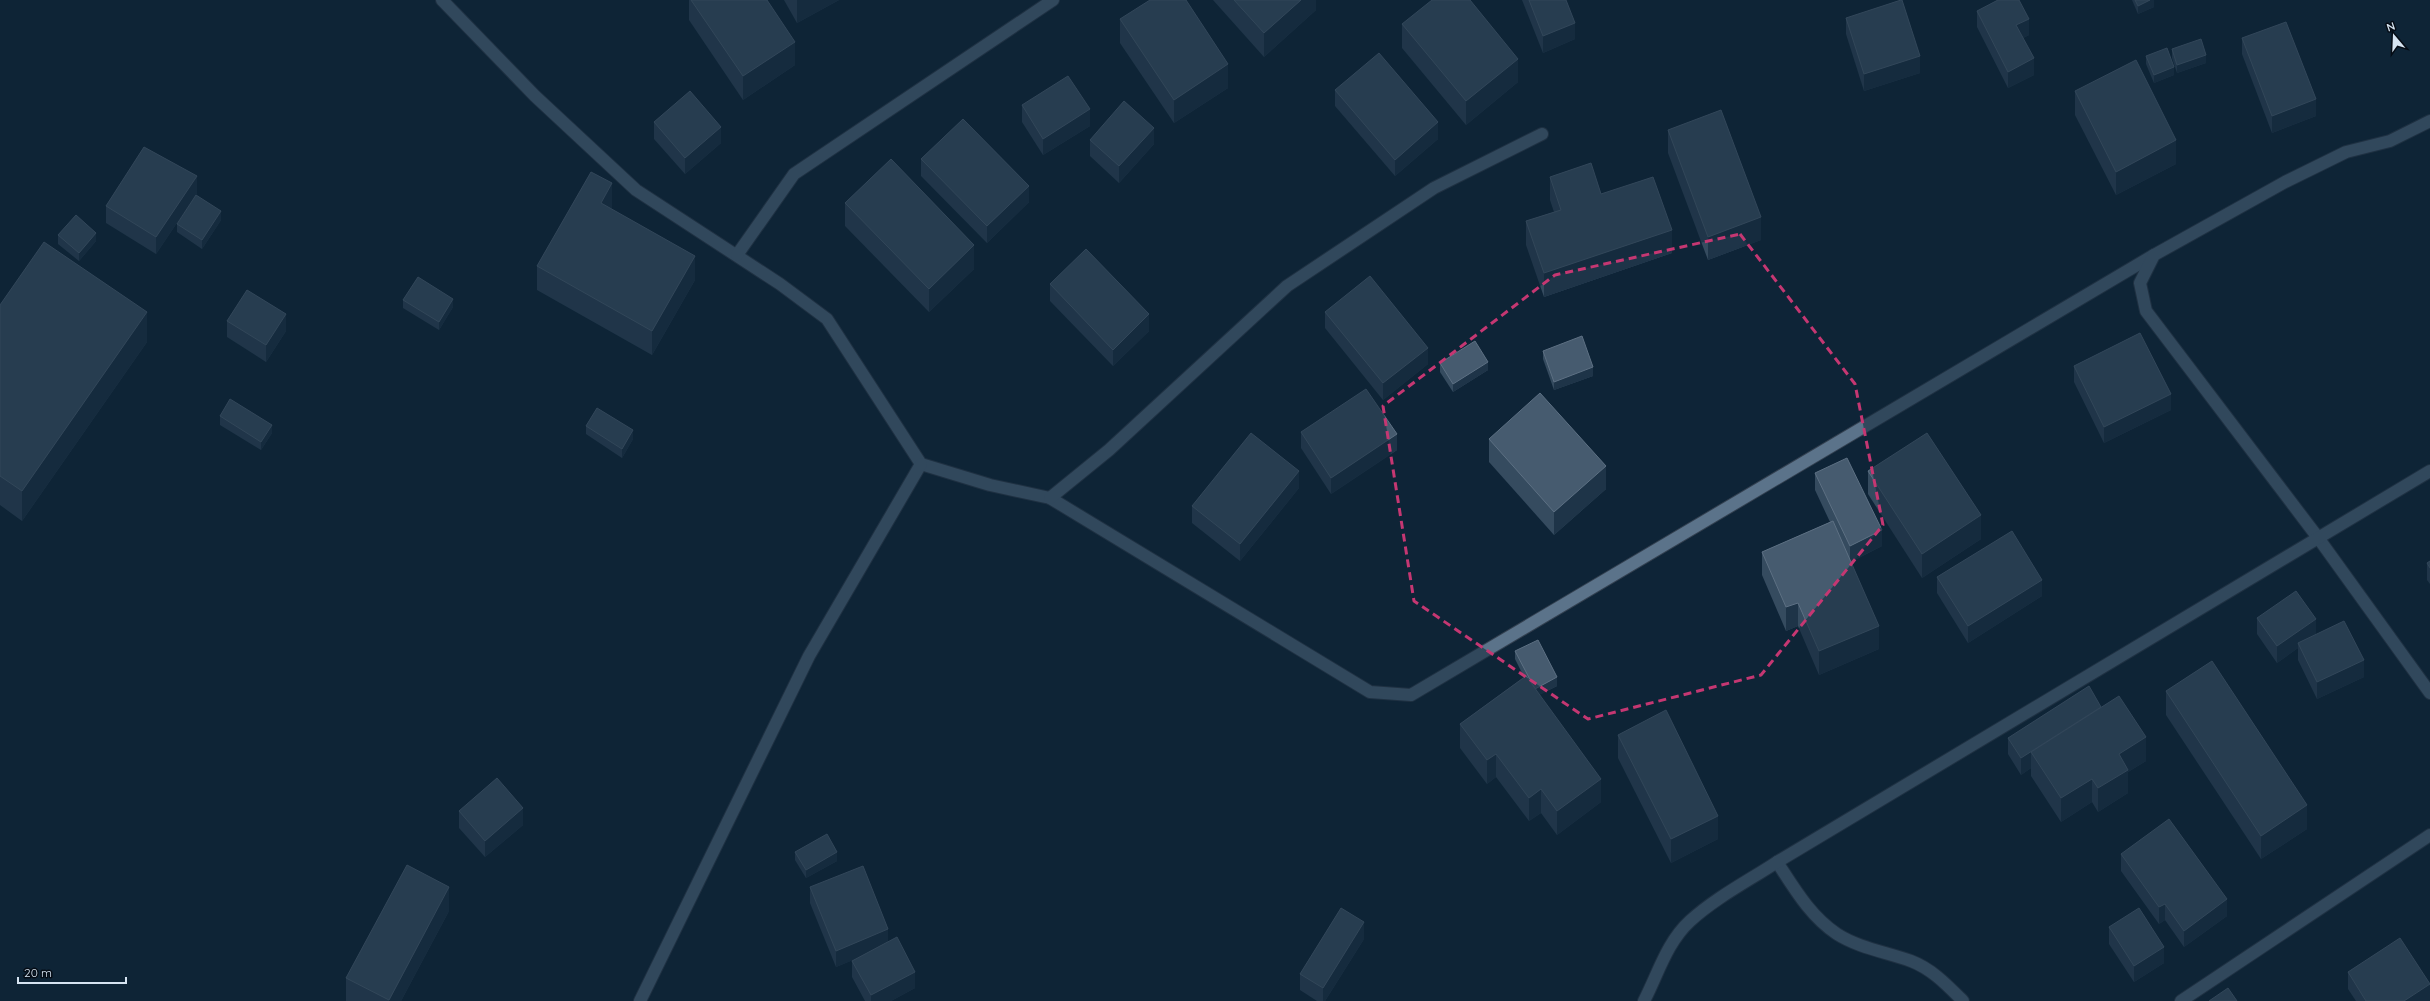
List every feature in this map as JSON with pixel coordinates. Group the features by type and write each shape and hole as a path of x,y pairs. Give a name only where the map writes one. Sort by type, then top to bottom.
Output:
{"street":[{"path":"442,0 535,96 636,190 737,255 827,319 921,464 990,485 1050,498 1370,692 1411,695 2154,255 2285,182 2346,152 2390,140 2430,121"},
{"path":"737,255 794,174 1053,0"},
{"path":"1050,498 1109,450 1287,286 1434,188 1542,134"},
{"path":"2154,255 2140,283 2146,311 2319,539 2430,694"},
{"path":"640,1001 809,656 921,464"},
{"path":"1644,1001 1668,950 1689,921 1777,862 2319,539 2430,471"},
{"path":"2181,1001 2430,835"},
{"path":"1777,862 1806,907 1837,934 1874,950 1911,961 1935,974 1963,1001"}],"highlighted area":[{"path":"1740,234 1855,384 1883,525 1761,675 1588,719 1414,601 1383,406 1555,275"}],"building":[{"path":"691,0 767,0 795,42 743,76"},
{"path":"1150,0 1186,0 1228,64 1174,100 1120,19"},
{"path":"1234,0 1301,0 1264,33"},
{"path":"1432,0 1470,0 1518,59 1466,101 1402,24"},
{"path":"1529,0 1566,0 1575,23 1543,36"},
{"path":"1901,0 1920,56 1864,74 1846,18"},
{"path":"1998,0 2019,0 2029,19 2016,25 2034,58 2008,72 1977,11"},
{"path":"2135,0 2150,0 2138,6"},
{"path":"2286,22 2316,99 2272,116 2242,38"},
{"path":"2201,39 2206,55 2177,65 2172,49"},
{"path":"2167,48 2174,67 2154,75 2146,56"},
{"path":"1379,53 1438,122 1395,160 1335,90"},
{"path":"2136,60 2176,140 2116,172 2075,91"},
{"path":"1068,76 1090,109 1043,139 1022,105"},
{"path":"690,91 721,127 685,158 654,122"},
{"path":"1124,101 1154,128 1119,166 1090,140"},
{"path":"1721,110 1761,217 1708,237 1668,130"},
{"path":"963,119 1029,186 987,226 921,159"},
{"path":"144,147 197,176 156,237 106,206"},
{"path":"891,159 974,245 929,289 845,203"},
{"path":"1591,163 1601,194 1653,177 1672,230 1544,273 1526,221 1561,210 1550,177"},
{"path":"591,172 612,183 601,203 695,256 652,331 537,266"},
{"path":"196,195 221,211 202,240 177,224"},
{"path":"76,215 96,233 79,253 58,235"},
{"path":"44,242 147,312 22,491 0,476 0,305"},
{"path":"1086,249 1149,314 1113,350 1050,284"},
{"path":"1370,276 1428,348 1383,383 1325,312"},
{"path":"418,277 453,299 439,322 403,300"},
{"path":"247,290 286,314 266,345 227,321"},
{"path":"2140,333 2171,394 2104,427 2074,366"},
{"path":"1582,336 1593,367 1554,382 1543,351"},
{"path":"1475,341 1488,362 1453,384 1440,363"},
{"path":"1366,389 1397,434 1331,478 1301,432"},
{"path":"1540,393 1606,466 1554,512 1489,439"},
{"path":"230,399 272,425 261,442 220,416"},
{"path":"597,408 633,430 622,449 586,426"},
{"path":"1251,433 1299,471 1240,544 1192,506"},
{"path":"1927,433 1981,515 1922,554 1868,471"},
{"path":"1847,458 1882,530 1850,546 1815,473"},
{"path":"1833,521 1879,626 1819,651 1798,603 1786,607 1762,552"},
{"path":"2012,531 2042,580 1968,626 1937,577"},
{"path":"2430,561 2430,568 2427,563"},
{"path":"2296,591 2316,619 2277,646 2257,618"},
{"path":"2344,621 2364,660 2317,682 2298,643"},
{"path":"1538,640 1557,677 1535,689 1515,651"},
{"path":"2212,661 2307,805 2261,836 2166,691"},
{"path":"1526,676 1601,779 1557,811 1541,789 1529,798 1496,754 1487,760 1460,724"},
{"path":"2089,686 2101,707 2021,758 2008,738"},
{"path":"2119,696 2146,737 2119,754 2128,770 2098,788 2092,779 2061,798 2031,752"},
{"path":"1666,710 1718,816 1671,839 1618,735"},
{"path":"497,778 523,808 485,841 459,811"},
{"path":"2169,819 2227,899 2184,931 2165,904 2159,907 2121,854"},
{"path":"827,834 837,852 806,870 795,852"},
{"path":"407,865 449,887 389,1000 346,978"},
{"path":"863,866 888,929 836,951 810,887"},
{"path":"1341,908 1364,922 1323,988 1300,974"},
{"path":"2139,908 2164,947 2134,966 2109,927"},
{"path":"897,937 915,972 871,995 852,961"},
{"path":"2400,938 2430,984 2404,1001 2366,1001 2348,972"},
{"path":"2228,988 2237,1001 2209,1001"}]}
